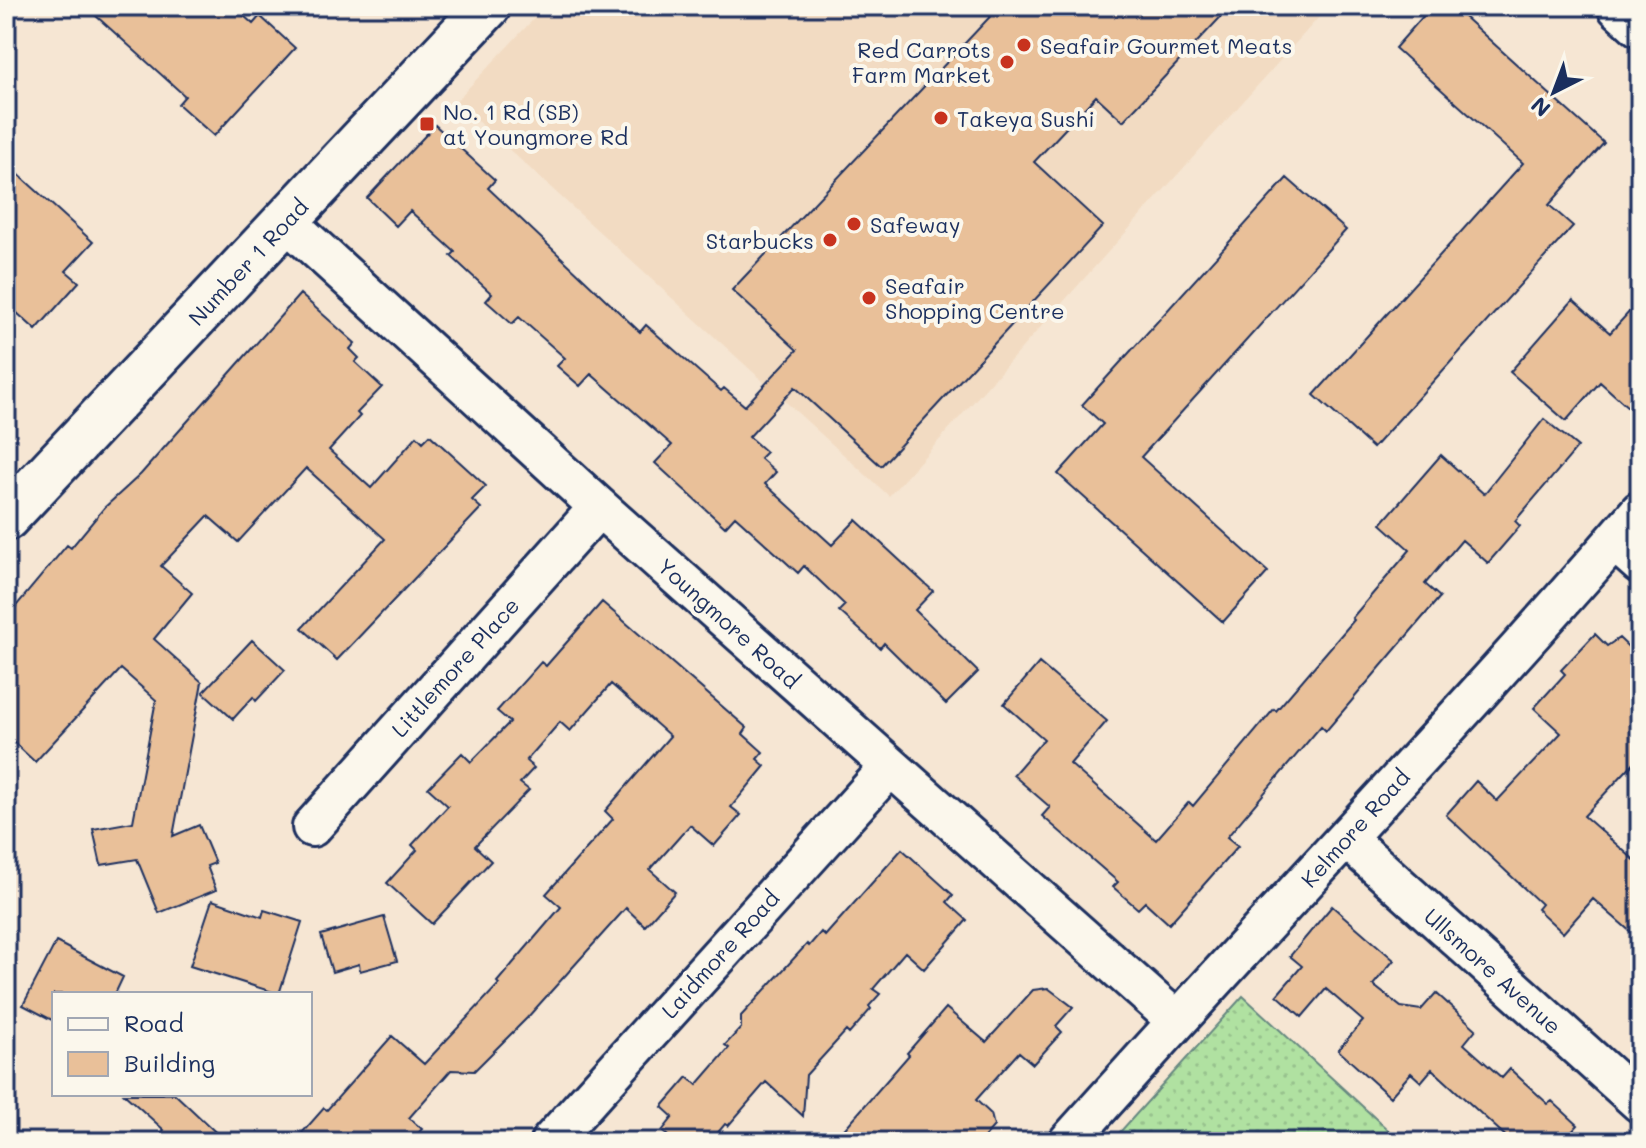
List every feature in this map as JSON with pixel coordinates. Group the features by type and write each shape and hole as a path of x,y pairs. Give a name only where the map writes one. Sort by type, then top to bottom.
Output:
{"main road":[{"name":"Number 1 Road","path":"6,518 488,6"},
{"path":"1620,6 1640,24"}],"street":[{"name":"Youngmore Road","path":"286,221 599,507 1177,1021"},
{"name":"Littlemore Place","path":"312,827 599,507"},
{"name":"Kelmore Road","path":"1068,1142 1347,839 1627,552 1640,511"},
{"name":"Laidmore Road","path":"550,1142 890,767"},
{"name":"Ullsmore Avenue","path":"1347,839 1640,1103"}],"shaded area":[{"name":"Seafair Shopping Centre","path":"546,6 1329,6 889,496 456,101"}],"green space":[{"path":"1243,996 1401,1142 1111,1142"}],"building":[{"path":"85,6 233,6 253,24 260,16 295,48 214,136 178,104 185,96"},
{"path":"1000,6 1231,6 1123,121 1096,96 1034,162 1103,226 881,466 795,387 749,437 766,452 760,458 776,472 765,484 832,545 856,520 933,591 915,610 978,672 946,704 884,643 880,648 839,611 845,605 804,566 798,573 735,516 725,527 655,463 672,445 591,374 580,386 557,366 565,358 519,317 512,324 486,301 492,294 451,256 455,252 410,211 396,226 367,198 435,125 495,180 488,188 640,332 646,325 721,391 724,388 745,406 797,350 732,290"},
{"path":"1432,6 1452,6 1604,143 1549,205 1573,226 1373,448 1314,395 1523,163 1395,48"},
{"path":"6,163 93,242 66,271 79,282 36,330 6,303"},
{"path":"1287,178 1346,230 1141,457 1268,572 1223,622 1058,474 1103,424 1082,405"},
{"path":"300,294 355,343 350,349 359,358 355,362 382,387 329,450 371,488 417,436 423,442 430,435 486,486 472,500 481,508 337,660 302,628 385,539 306,468 238,542 208,516 161,566 192,593 154,639 202,682 173,836 199,825 215,863 207,866 216,890 159,913 137,859 101,865 93,829 133,822 156,700 121,669 35,762 6,735 6,618 67,545 71,548 104,508 141,474"},
{"path":"1573,300 1610,333 1640,300 1640,418 1600,382 1566,421 1510,372"},
{"path":"1544,419 1578,447 1515,521 1520,526 1488,563 1462,540 1425,584 1440,597 1326,731 1321,726 1227,837 1238,846 1169,924 1145,902 1138,909 1113,887 1118,882 1042,816 1050,807 1013,775 1044,739 1004,704 1039,663 1107,721 1070,764 1156,840 1189,802 1193,806 1354,620 1352,618 1410,550 1381,524 1441,455 1484,494"},
{"path":"602,602 747,728 743,734 763,752 757,759 765,766 731,807 741,815 714,846 690,825 650,870 675,892 645,926 626,908 527,1018 474,1071 451,1070 409,1118 422,1129 410,1142 294,1142 324,1108 327,1110 392,1036 424,1064 499,984 497,982 561,907 546,894 613,819 605,811 670,736 611,684 570,731 560,722 526,761 534,768 520,783 529,790 475,846 491,861 432,924 387,883 417,850 412,845 448,806 428,788 462,753 471,762 510,722 497,711 541,662 546,666"},
{"path":"1595,634 1607,646 1619,638 1640,658 1640,756 1584,816 1640,865 1640,940 1593,899 1563,933 1537,909 1541,904 1446,815 1476,781 1497,801 1561,733 1534,708 1565,674 1561,670"},
{"path":"252,640 285,670 256,701 253,697 233,719 203,692"},
{"path":"902,849 953,895 947,902 967,920 924,969 905,952 873,989 880,994 869,1006 871,1009 806,1075 803,1116 766,1082 710,1142 675,1142 662,1131 673,1117 662,1107 688,1077 697,1085 729,1048 725,1045 741,1028 741,1016 807,944 809,946 821,932 825,936"},
{"path":"212,900 262,917 264,910 302,922 280,992 190,966"},
{"path":"1332,906 1394,960 1373,985 1401,1007 1421,1010 1436,993 1476,1029 1464,1044 1502,1078 1510,1069 1548,1104 1552,1101 1578,1125 1563,1142 1512,1142 1432,1069 1421,1082 1411,1073 1390,1097 1338,1050 1363,1021 1326,989 1302,1017 1277,995 1302,966 1290,956"},
{"path":"384,917 397,961 360,971 359,964 332,972 321,935"},
{"path":"56,942 123,977 116,992 52,992 52,1020 23,1005"},
{"path":"1048,988 1073,1007 1056,1026 1062,1032 1033,1064 1019,1052 976,1100 991,1114 994,1126 980,1142 833,1142 946,1008 986,1042 1033,990"},
{"path":"126,1096 177,1096 226,1142 153,1142 164,1130"}],"place":[{"name":"Seafair Gourmet Meats","path":"1024,45"},
{"name":"Red Carrots Farm Market","path":"1007,62"},
{"name":"Takeya Sushi","path":"941,118"},
{"name":"No. 1 Rd (SB) at Youngmore Rd","path":"427,124"},
{"name":"Safeway","path":"854,224"},
{"name":"Starbucks","path":"830,240"},
{"name":"Seafair Shopping Centre","path":"869,298"}]}
